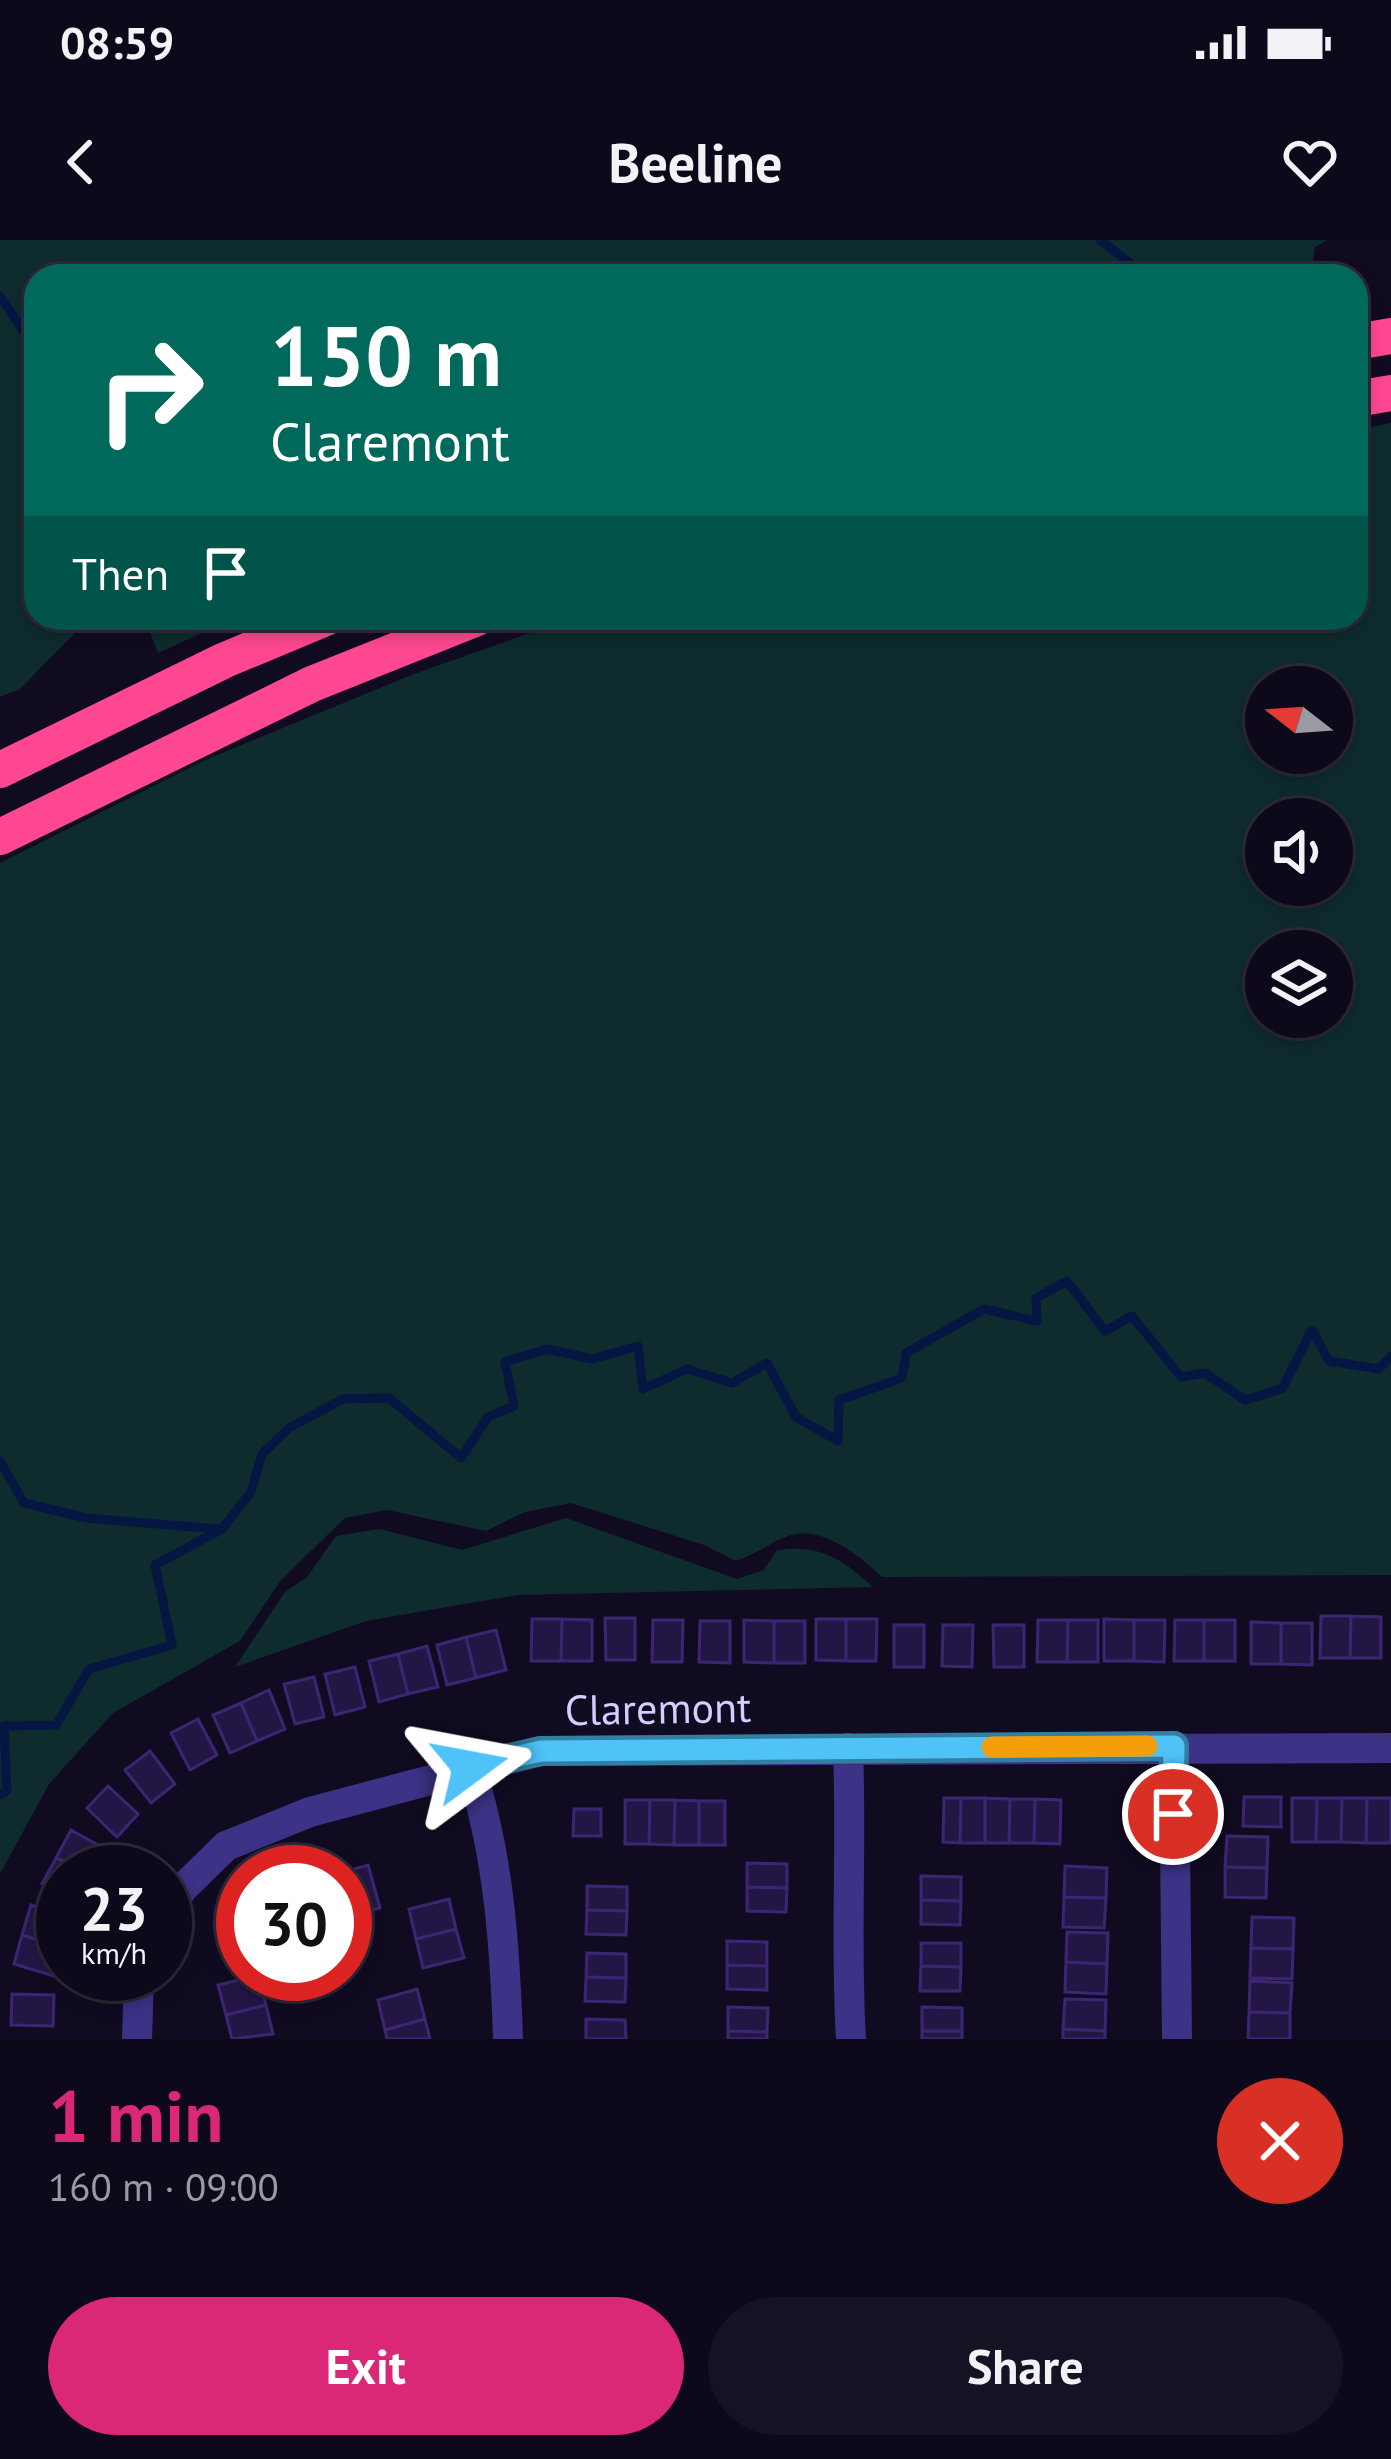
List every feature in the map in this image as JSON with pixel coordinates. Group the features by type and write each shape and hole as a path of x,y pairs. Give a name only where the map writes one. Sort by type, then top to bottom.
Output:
{"highway":[{"path":"0,770 298,630"},
{"path":"0,837 312,684 447,630"}],"street":[{"path":"1174,1746 1177,2039"},
{"path":"848,1748 852,1845 845,1955 851,2039"},
{"name":"Claremont","path":"192,1879 226,1846 310,1812 541,1751 1391,1748"},
{"path":"470,1767 484,1810 505,1957 508,2039"},
{"path":"136,2039 138,2001"}],"green space":[{"path":"0,240 1327,240 1315,247 1313,264 24,264 24,630 78,630 20,689 0,697"},
{"path":"1391,423 1391,1575 882,1577 852,1552 814,1534 788,1536 736,1561 704,1545 571,1503 525,1512 486,1531 387,1510 345,1518 281,1580 240,1641 113,1713 49,1784 0,1874 0,863 205,760 414,674 538,630 1368,630 1368,428"},
{"path":"149,630 209,630 158,653"},
{"path":"566,1518 737,1579 764,1570 777,1550 818,1551 851,1568 873,1587 517,1595 366,1621 235,1667 285,1592 307,1577 336,1536 380,1529 462,1550"}],"building":[{"path":"1321,1616 1351,1616 1350,1658 1320,1658"},
{"path":"1351,1616 1381,1617 1381,1658 1350,1658"},
{"path":"605,1618 635,1618 635,1660 606,1660"},
{"path":"532,1619 562,1619 561,1661 531,1661"},
{"path":"562,1619 592,1620 592,1661 561,1661"},
{"path":"816,1619 846,1619 846,1661 816,1660"},
{"path":"846,1619 877,1619 876,1661 846,1661"},
{"path":"1104,1619 1134,1620 1134,1661 1104,1661"},
{"path":"653,1620 683,1620 682,1662 652,1662"},
{"path":"744,1620 774,1621 774,1663 744,1662"},
{"path":"1038,1620 1068,1620 1067,1662 1037,1662"},
{"path":"1068,1620 1098,1620 1098,1662 1067,1662"},
{"path":"1134,1620 1165,1620 1164,1662 1134,1661"},
{"path":"1175,1620 1204,1620 1204,1661 1174,1661"},
{"path":"1204,1620 1235,1620 1235,1661 1204,1661"},
{"path":"700,1621 730,1621 730,1663 699,1662"},
{"path":"774,1621 805,1621 805,1663 774,1663"},
{"path":"1251,1622 1281,1623 1281,1664 1251,1664"},
{"path":"1281,1623 1312,1623 1312,1665 1281,1664"},
{"path":"894,1625 924,1625 924,1667 894,1667"},
{"path":"943,1625 973,1625 972,1667 942,1666"},
{"path":"993,1625 1024,1625 1024,1667 994,1667"},
{"path":"496,1630 506,1670 476,1678 466,1637"},
{"path":"466,1637 476,1678 447,1685 437,1645"},
{"path":"427,1646 438,1687 408,1694 398,1654"},
{"path":"398,1654 408,1694 379,1702 369,1661"},
{"path":"355,1667 365,1707 335,1715 325,1674"},
{"path":"314,1677 324,1717 295,1724 284,1684"},
{"path":"269,1690 285,1729 257,1741 241,1703"},
{"path":"241,1703 257,1741 230,1753 213,1715"},
{"path":"198,1719 217,1755 190,1770 171,1733"},
{"path":"150,1751 175,1784 151,1803 125,1770"},
{"path":"108,1786 138,1814 117,1837 87,1808"},
{"path":"1244,1797 1281,1797 1281,1827 1243,1826"},
{"path":"944,1798 961,1798 960,1843 943,1842"},
{"path":"961,1798 985,1798 985,1843 960,1843"},
{"path":"985,1798 1010,1799 1009,1843 985,1843"},
{"path":"1292,1798 1317,1798 1316,1842 1292,1842"},
{"path":"1317,1798 1342,1798 1341,1842 1316,1842"},
{"path":"1342,1798 1367,1798 1366,1843 1341,1842"},
{"path":"1367,1798 1391,1798 1391,1843 1366,1843"},
{"path":"1010,1799 1035,1799 1034,1843 1009,1843"},
{"path":"1035,1799 1061,1800 1060,1844 1034,1843"},
{"path":"625,1800 650,1800 649,1844 625,1844"},
{"path":"650,1800 675,1800 674,1845 649,1844"},
{"path":"675,1800 699,1801 699,1845 674,1845"},
{"path":"699,1801 725,1801 725,1845 699,1845"},
{"path":"574,1809 601,1809 601,1836 573,1836"},
{"path":"71,1830 98,1845 63,1845"},
{"path":"1227,1836 1268,1837 1267,1868 1225,1867"},
{"path":"747,1863 787,1864 787,1888 747,1887"},
{"path":"1065,1866 1107,1868 1106,1898 1064,1897"},
{"path":"1225,1867 1267,1868 1266,1898 1225,1897"},
{"path":"921,1876 961,1877 961,1901 921,1900"},
{"path":"372,1879 380,1908 372,1910"},
{"path":"587,1886 627,1887 627,1911 587,1910"},
{"path":"747,1887 787,1888 786,1912 747,1911"},
{"path":"1064,1897 1106,1898 1104,1928 1063,1927"},
{"path":"449,1899 456,1929 416,1939 409,1909"},
{"path":"921,1900 961,1901 960,1925 921,1924"},
{"path":"31,1905 36,1907 36,1939 22,1935"},
{"path":"587,1910 627,1911 626,1935 586,1934"},
{"path":"1252,1917 1294,1918 1293,1949 1251,1948"},
{"path":"456,1929 464,1958 423,1968 416,1939"},
{"path":"1067,1932 1108,1933 1107,1964 1066,1962"},
{"path":"22,1935 36,1939 36,1971 14,1964"},
{"path":"727,1941 767,1942 767,1966 727,1965"},
{"path":"921,1943 961,1943 961,1967 921,1966"},
{"path":"1251,1948 1293,1949 1292,1979 1250,1978"},
{"path":"587,1953 626,1954 626,1978 586,1977"},
{"path":"1066,1962 1107,1964 1106,1994 1065,1992"},
{"path":"727,1965 767,1966 767,1990 727,1989"},
{"path":"921,1966 961,1967 960,1991 920,1991"},
{"path":"586,1977 626,1978 625,2002 585,2001"},
{"path":"1250,1981 1292,1983 1290,2013 1249,2012"},
{"path":"417,1989 425,2019 385,2030 378,2000"},
{"path":"12,1994 54,2001 53,2026 11,2025"},
{"path":"1065,1999 1106,2000 1105,2031 1063,2029"},
{"path":"222,2001 265,2001 266,2005 226,2015"},
{"path":"266,2005 273,2034 232,2039 226,2015"},
{"path":"728,2007 768,2008 767,2032 728,2031"},
{"path":"922,2007 962,2008 962,2031 922,2031"},
{"path":"1249,2012 1290,2013 1290,2039 1248,2039"},
{"path":"425,2019 430,2039 387,2039 385,2030"},
{"path":"586,2019 625,2020 626,2039 586,2039"},
{"path":"1063,2029 1105,2031 1105,2039 1063,2039"},
{"path":"728,2031 767,2032 767,2039 728,2039"},
{"path":"922,2031 962,2031 962,2039 922,2039"}],"waterway":[{"path":"1100,240 1131,264"},
{"path":"0,296 24,332"},
{"path":"0,1795 7,1791 4,1726 56,1725 89,1669 172,1645 155,1565 222,1529 251,1492 262,1454 289,1428 343,1399 389,1398 461,1458 488,1417 514,1406 505,1362 547,1349 592,1359 638,1346 643,1389 687,1369 732,1383 767,1363 796,1417 838,1441 839,1400 902,1378 906,1353 984,1309 1037,1321 1036,1298 1067,1281 1105,1331 1132,1316 1181,1377 1205,1373 1245,1400 1282,1389 1312,1330 1329,1361 1379,1369 1391,1356"},
{"path":"0,1461 24,1503 87,1518 219,1529"}],"slow traffic":[{"path":"992,1747 1147,1746"}],"route":[{"path":"470,1767 541,1751 1174,1746 1173,1814"}]}
